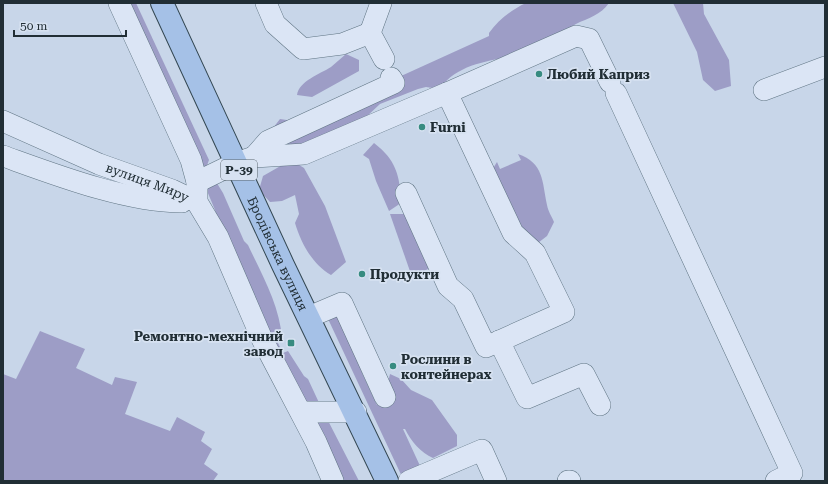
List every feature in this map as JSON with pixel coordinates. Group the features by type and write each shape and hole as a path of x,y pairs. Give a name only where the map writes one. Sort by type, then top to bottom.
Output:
{"main road":[{"name":"Бродівська вулиця","path":"162,3 245,160 309,317 356,412 387,481"}],"street":[{"path":"119,3 191,160 197,192 262,339 301,412 333,481"},
{"path":"266,3 275,24 304,49 342,44 370,33 381,3"},
{"path":"370,33 384,59"},
{"path":"245,160 304,154 576,36 589,39 613,87 792,473 776,481"},
{"path":"764,90 825,66"},
{"path":"197,192 245,160 268,141 394,83 391,78"},
{"path":"406,193 448,286 463,298 486,347 564,312 535,253 513,233 447,93"},
{"name":"вулиця Миру","path":"3,121 99,164 172,190 197,192"},
{"name":"вулиця Миру","path":"3,156 126,195 170,202 197,192"},
{"path":"309,317 342,302 385,397"},
{"path":"499,341 527,398 584,374 600,406"},
{"path":"301,412 356,412"},
{"path":"409,481 482,450 496,481"}],"shaded area":[{"path":"124,3 136,3 209,160 206,168 201,174"},
{"path":"526,3 609,3 598,13 574,25 540,47 531,51 468,67 457,72 439,89 426,87 418,89 380,104 365,118 305,146 281,149 270,132 280,119 300,122 489,36 489,33 501,20 510,12"},
{"path":"673,3 703,3 704,14 729,60 731,86 715,91 703,80 697,52"},
{"path":"346,54 359,60 359,71 312,97 297,95 299,90 306,82 331,67"},
{"path":"374,143 392,162 398,176 401,203 389,211 376,181 369,159 363,155"},
{"path":"518,154 533,162 537,168 542,181 549,212 554,222 547,236 534,246 525,236 492,170 497,162 500,169 521,160"},
{"path":"291,160 304,168 325,206 346,262 331,275 318,265 300,238 295,223 299,214 295,195 282,201 270,202 259,190 263,176"},
{"path":"215,180 223,193 244,241 248,245 274,303 281,327 282,339 277,341 283,353 288,351 304,376 308,379 359,481 338,481 218,224 215,210 205,186"},
{"path":"390,214 409,214 432,267 412,277"},
{"path":"332,306 350,340 363,375 377,405 383,403 390,374 401,379 411,390 432,400 457,435 457,446 433,458 420,450 405,429 403,429 427,481 404,481 329,321 329,314"},
{"path":"40,331 85,349 76,368 112,385 115,377 137,382 125,414 170,431 177,417 205,432 201,441 212,449 204,464 218,474 213,481 3,481 3,374 16,379"}],"place":[{"name":"Любий Каприз","path":"539,74"},
{"name":"Furni","path":"422,127"},
{"name":"Продукти","path":"362,274"},
{"name":"Ремонтно-мехнічний завод","path":"291,343"},
{"name":"Рослини в контейнерах","path":"393,366"}]}
